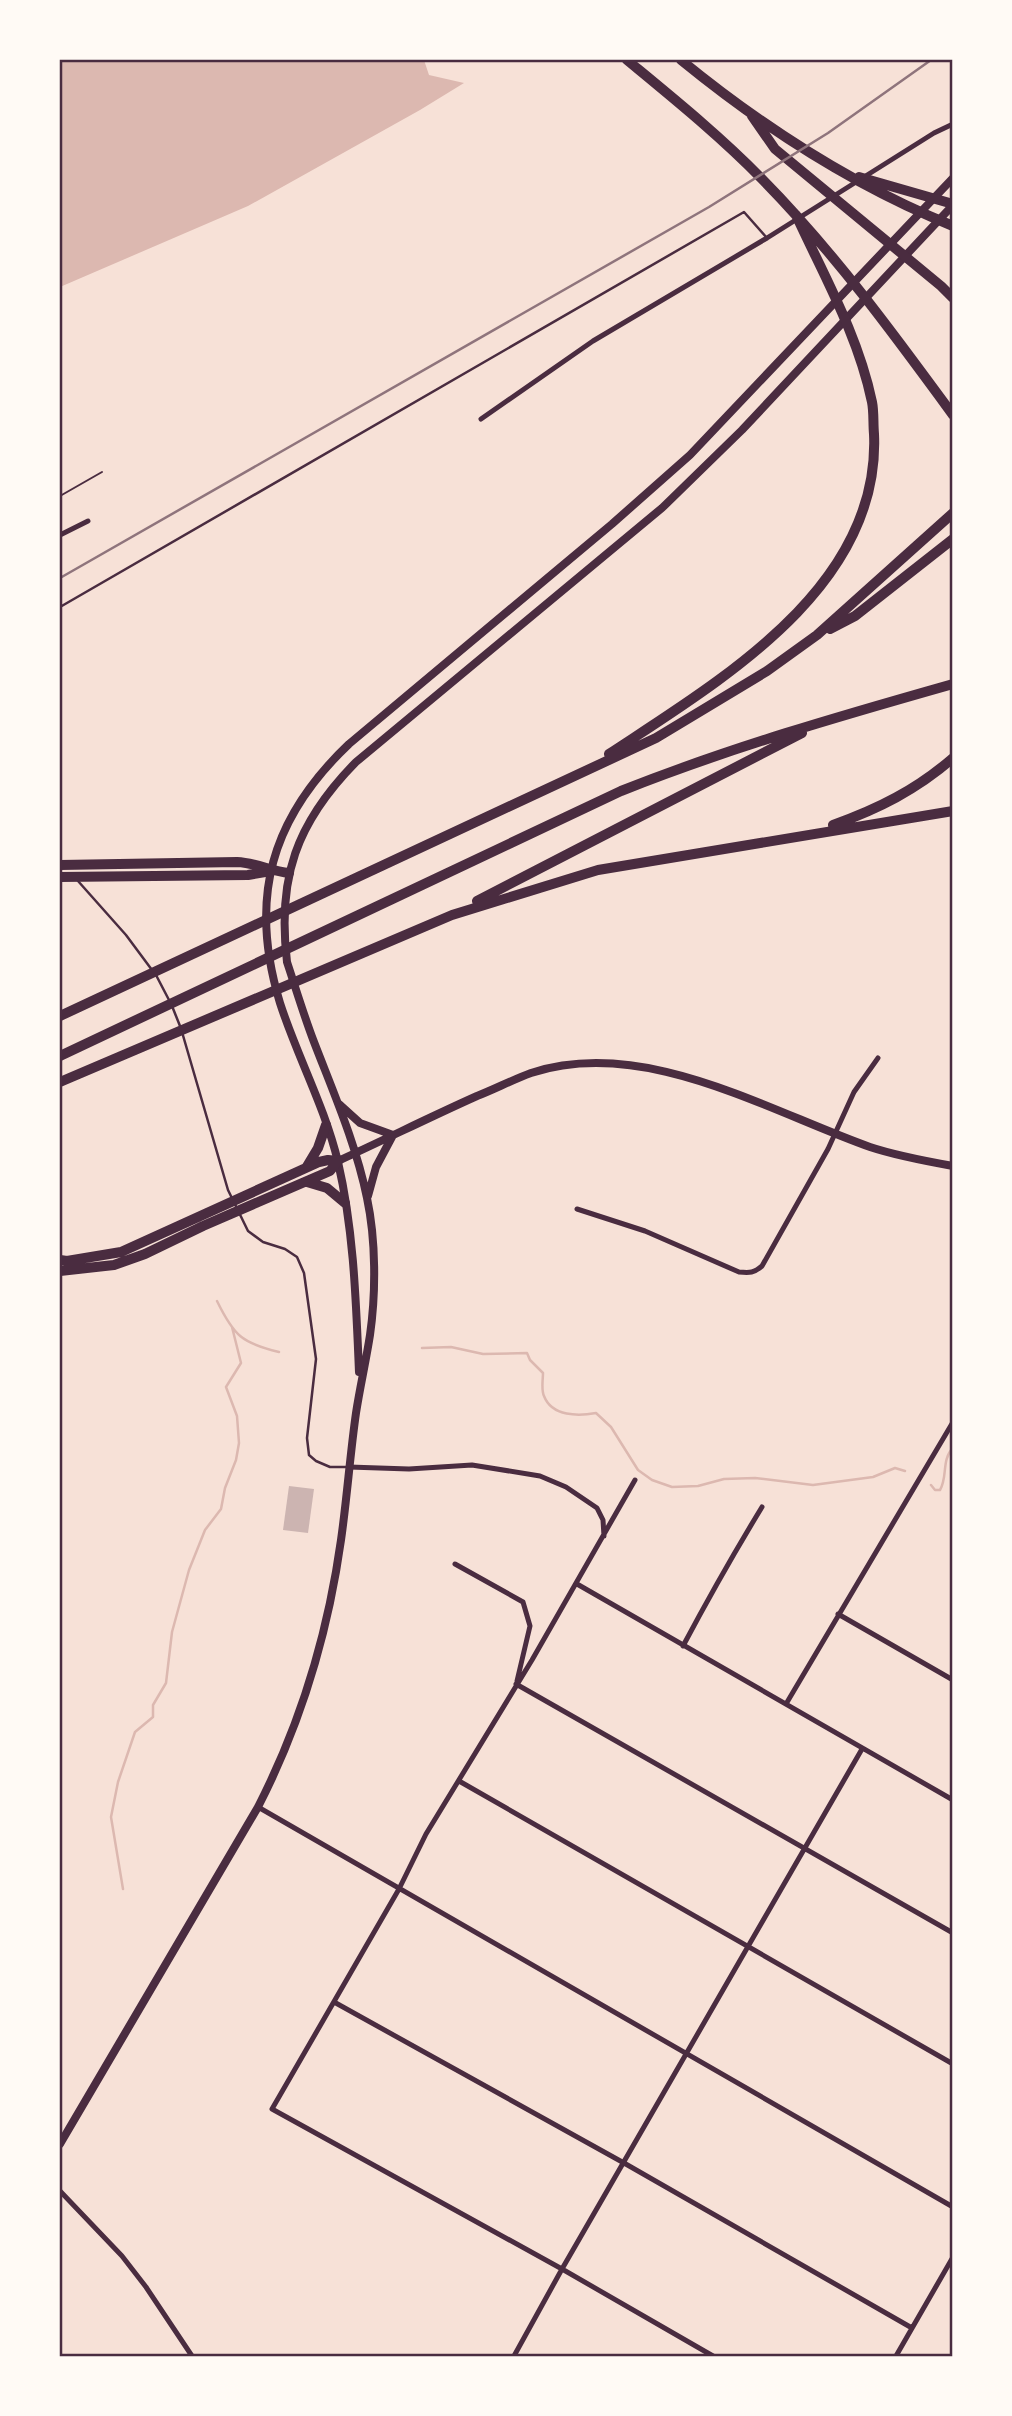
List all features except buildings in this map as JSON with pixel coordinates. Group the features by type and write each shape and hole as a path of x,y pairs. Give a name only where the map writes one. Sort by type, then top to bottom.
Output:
{"highway":[{"path":"627,60 725,143 796,215 893,333 953,415"},
{"path":"681,60 750,113 842,172 891,199 953,226"},
{"path":"750,113 775,149 953,298"},
{"path":"842,172 953,204"},
{"path":"575,777 705,691 743,661 815,593 841,560 855,536 870,490 875,449 873,404 847,321 796,215"},
{"path":"60,1016 656,738 767,671 817,635 953,513"},
{"path":"817,635 855,616 953,538"},
{"path":"60,1056 537,829 621,792 696,762 953,684"},
{"path":"60,1082 452,915 829,720"},
{"path":"809,833 871,812 907,793 953,758"},
{"path":"452,915 598,870 953,811"},
{"path":"60,863 237,862 289,873"},
{"path":"60,877 254,875 271,871"},
{"path":"306,1168 323,1138 326,1125"},
{"path":"60,1271 114,1265 145,1254 284,1178 328,1160 338,1161"},
{"path":"60,1260 121,1252 306,1182 330,1171 338,1161"},
{"path":"306,1182 327,1188 345,1203"}],"main road":[{"path":"360,1386 358,1310 351,1236 338,1161 280,1003 271,967 266,918 267,894 276,851 292,812 324,768 349,744 659,485 953,178"},
{"path":"60,2144 258,1807 292,1735 321,1642 341,1540 360,1386 370,1336 373,1290 368,1200 356,1153 287,962 284,905 289,873 309,821 318,805 349,769 662,508 742,430 953,204"},
{"path":"338,1161 532,1073 567,1066 609,1063 660,1069 908,1158 953,1166"},
{"path":"337,1102 360,1123 393,1135"},
{"path":"368,1200 376,1167 393,1135"}],"street":[{"path":"481,419 593,341 767,238 934,133 953,124"},
{"path":"60,535 88,521"},
{"path":"577,1209 645,1231 739,1272 750,1273 762,1266 828,1149 854,1093 878,1058"},
{"path":"786,1704 953,1422"},
{"path":"349,1467 409,1469 472,1465 540,1476 566,1487 597,1508 603,1520 604,1536"},
{"path":"635,1480 577,1584 459,1781 447,1796 399,1889 272,2109 562,2269 713,2357"},
{"path":"683,1646 716,1583 762,1507"},
{"path":"455,1564 523,1602 530,1626 516,1684"},
{"path":"577,1584 953,1800"},
{"path":"838,1615 953,1680"},
{"path":"516,1684 953,1933"},
{"path":"514,2357 862,1749"},
{"path":"459,1781 953,2064"},
{"path":"258,1807 953,2207"},
{"path":"334,2001 624,2163 912,2329"},
{"path":"60,2191 122,2256 192,2357"},
{"path":"896,2357 953,2257"}],"lane":[{"path":"60,607 744,212 767,238"},
{"path":"60,863 126,935 161,981 189,1049 228,1190 248,1231 263,1242 285,1249 297,1257 304,1273 316,1359 307,1438 309,1455 330,1467 349,1467"}],"path":[{"path":"60,496 102,472"}],"shaded area":[{"path":"60,60 424,60 429,75 464,83 248,206 60,287"}],"waterway":[{"path":"217,1301 240,1336 256,1345 279,1352"},
{"path":"123,1889 111,1817 118,1782 135,1732 153,1717 153,1705 166,1683 172,1632 189,1570 205,1530 221,1509 225,1488 236,1460 239,1443 237,1416 226,1387 241,1363 232,1327"},
{"path":"422,1348 451,1347 483,1354 527,1353 543,1373 543,1394 553,1408 567,1414 596,1413 611,1427 638,1470 652,1480 672,1487 698,1486 724,1479 755,1478 813,1485 873,1477 895,1468 905,1471"},
{"path":"931,1485 935,1490 940,1490 947,1458 953,1448"}],"railway":[{"path":"60,578 709,207 828,133 931,60"}]}
